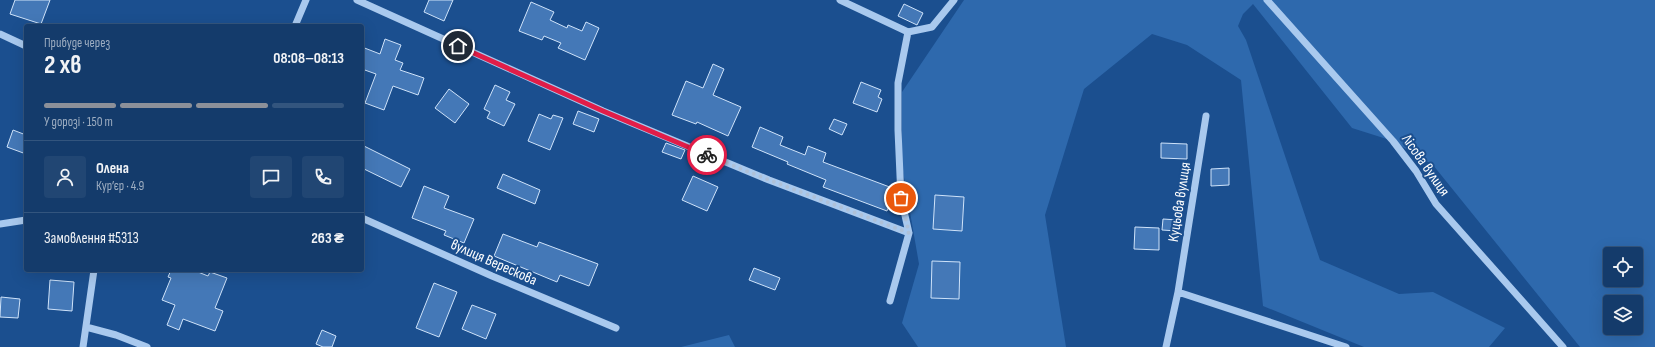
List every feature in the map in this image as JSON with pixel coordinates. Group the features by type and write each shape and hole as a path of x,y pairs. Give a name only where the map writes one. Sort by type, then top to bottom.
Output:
{"street":[{"path":"296,24 306,0"},
{"path":"357,0 603,111 769,180 909,233"},
{"path":"840,0 908,32 932,27 954,0"},
{"name":"Лісова вулиця","path":"1267,0 1393,141 1416,171 1436,204 1563,347"},
{"path":"890,301 909,233 901,198 898,130 898,82 908,32"},
{"path":"0,34 24,45"},
{"name":"Куцьова вулиця","path":"1166,347 1178,292 1206,116"},
{"name":"вулиця Верескова","path":"364,219 492,276 616,328"},
{"path":"0,224 24,220"},
{"path":"83,347 94,272"},
{"path":"1178,292 1346,347"},
{"path":"86,327 116,335 147,347"}],"shaded area":[{"path":"964,0 1655,0 1655,347 1580,347 1433,165 1393,141 1352,128 1253,4 1243,14 1238,26 1246,40 1320,260 1399,294 1433,292 1505,328 1489,347 1364,347 1263,306 1241,80 1187,45 1152,34 1084,89 1045,215 1066,347 918,347 902,323 919,264 902,166 902,92"},
{"path":"729,335 735,347 681,347"}],"building":[{"path":"15,0 50,0 41,24 10,14"},
{"path":"429,0 453,0 444,21 424,12"},
{"path":"531,2 554,12 550,20 567,28 568,25 582,31 586,22 599,28 585,60 558,48 561,43 544,36 542,40 519,31"},
{"path":"904,4 923,13 917,25 898,16"},
{"path":"385,39 401,45 395,60 403,63 400,70 424,78 418,95 393,86 384,110 365,103 376,74 364,70 364,48 380,54"},
{"path":"713,64 724,69 713,95 741,107 728,136 697,122 696,124 672,115 686,81 703,88"},
{"path":"861,82 881,90 878,97 882,99 877,112 853,103"},
{"path":"495,85 510,92 506,100 515,104 504,126 487,118 490,112 484,109"},
{"path":"449,89 469,104 455,123 435,108"},
{"path":"578,111 599,119 594,132 573,124"},
{"path":"539,114 551,119 553,115 563,118 550,150 528,141"},
{"path":"834,119 847,124 842,135 829,129"},
{"path":"760,127 783,137 780,145 805,155 808,146 826,153 823,162 895,189 887,211 823,187 826,180 787,164 788,162 752,147"},
{"path":"13,130 24,134 24,153 7,147"},
{"path":"666,143 685,150 681,159 662,152"},
{"path":"1161,143 1187,144 1187,159 1161,158"},
{"path":"364,146 410,169 401,187 364,169"},
{"path":"1229,168 1229,185 1211,186 1211,169"},
{"path":"503,174 540,190 535,204 497,188"},
{"path":"693,176 718,187 707,211 682,200"},
{"path":"424,186 449,196 444,208 474,219 464,243 444,235 446,231 412,218"},
{"path":"935,195 964,197 962,231 933,229"},
{"path":"1163,219 1178,220 1177,231 1162,230"},
{"path":"1135,227 1159,228 1159,250 1134,249"},
{"path":"503,234 537,247 539,242 598,264 589,286 560,275 557,282 494,256"},
{"path":"932,261 960,262 959,299 931,298"},
{"path":"754,268 780,278 775,290 749,280"},
{"path":"170,272 198,272 208,276 210,272 227,278 215,308 223,311 215,331 183,319 179,330 167,325 175,305 162,300 171,278 168,277"},
{"path":"50,280 74,282 72,311 48,309"},
{"path":"434,283 457,292 439,337 416,328"},
{"path":"1,297 20,299 18,318 0,317"},
{"path":"472,305 496,314 486,339 462,329"},
{"path":"322,330 336,336 332,347 323,347 316,344"}],"way so far":[{"path":"707,155 909,233 901,198"}],"route":[{"path":"458,46 603,111 707,155"}]}
